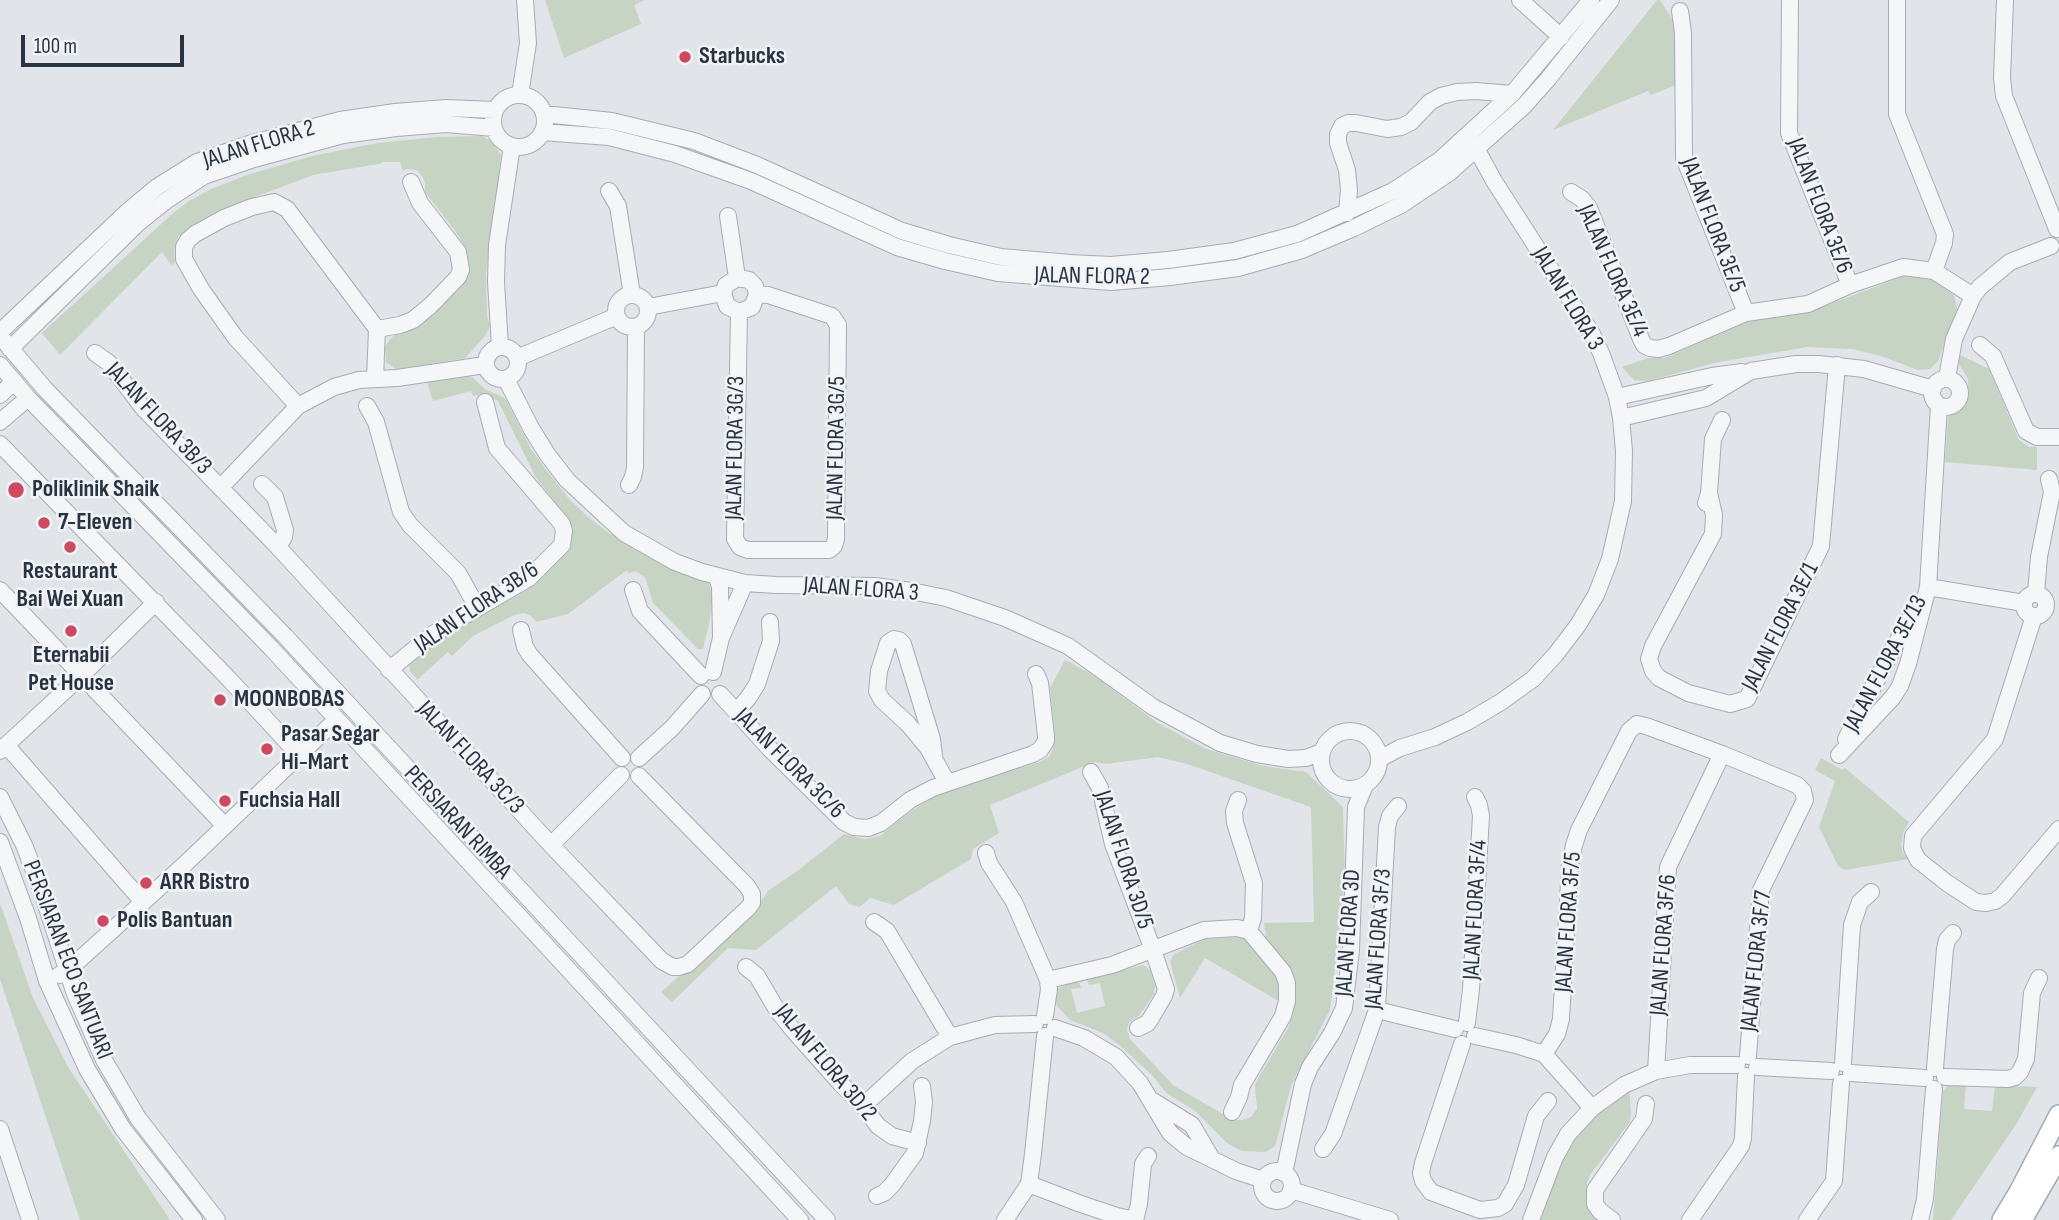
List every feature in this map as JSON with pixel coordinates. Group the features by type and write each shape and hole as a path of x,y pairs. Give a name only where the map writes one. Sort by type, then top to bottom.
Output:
{"main road":[{"path":"2001,1220 2019,1192 2059,1115"},
{"path":"2022,1220 2059,1156"}],"street":[{"path":"520,95 528,43 525,0"},
{"path":"1520,0 1561,37"},
{"name":"JALAN FLORA 2","path":"542,132 609,137 675,154 751,181 897,247 945,261 998,273 1111,282 1170,277 1238,268 1303,250 1401,205 1450,173 1591,0"},
{"name":"JALAN FLORA 2","path":"544,114 612,121 694,141 768,170 902,231 1001,257 1111,265 1168,260 1234,251 1297,234 1393,191 1440,160 1472,144 1524,106 1611,0"},
{"name":"JALAN FLORA 3E/6","path":"1790,0 1790,133 1850,285"},
{"path":"1897,0 1897,114 1945,234 1934,271"},
{"path":"1947,378 1954,339 1973,296 2010,262 2055,248 2050,235 2058,228 2004,96 2005,0"},
{"name":"JALAN FLORA 3E/5","path":"1680,11 1683,33 1684,159 1745,313"},
{"path":"1347,213 1347,170 1338,143 1342,126 1356,123 1387,130 1411,122 1441,96 1476,91 1512,94"},
{"path":"528,96 536,101 544,114 542,132 529,144 512,146 504,142 494,128 495,110 505,99 528,96"},
{"name":"JALAN FLORA 2","path":"3,339 127,212 157,187 197,162 249,144 340,120 446,108 495,110"},
{"name":"JALAN FLORA 2","path":"3,339 137,224 204,176 254,159 343,135 446,124 494,128"},
{"name":"JALAN FLORA 3","path":"1379,759 1467,722 1533,679 1578,625 1596,595 1610,559 1623,501 1624,451 1621,418 1617,397 1601,353 1591,332 1472,144"},
{"path":"500,347 496,282 497,244 512,146"},
{"path":"377,329 413,320 458,277 461,270 458,252 420,203 411,182"},
{"path":"609,191 618,206 632,295"},
{"name":"JALAN FLORA 3E/4","path":"1571,192 1589,208 1641,339 1647,347 1654,349 1669,346 1745,313"},
{"path":"298,407 235,337 201,289 184,259 184,247 195,234 224,218 267,202 281,204 287,209 377,329 375,379"},
{"path":"728,216 737,278"},
{"path":"1745,313 1803,305 1903,267 1934,271 1973,296"},
{"path":"737,278 749,280 755,286 757,294 752,307 739,312 727,306 723,293 729,282 737,278"},
{"path":"648,307 723,293"},
{"name":"JALAN FLORA 3G/5","path":"757,294 768,295 832,316 839,331 836,539 829,551 817,552"},
{"path":"627,295 632,295 640,297 648,307 647,317 636,327 624,325 616,311 619,302 627,295"},
{"name":"JALAN FLORA 3G/3","path":"739,312 734,539 740,547 748,551 817,552"},
{"path":"517,358 617,316"},
{"path":"629,485 634,477 635,467 636,327"},
{"name":"PERSIARAN RIMBA","path":"3,339 45,389 285,636 827,1220"},
{"path":"1980,345 1990,352 1996,361 2026,431 2037,437 2059,437"},
{"path":"500,347 513,351 517,358 515,373 500,380 490,375 485,365 490,351 500,347"},
{"name":"JALAN FLORA 3B/3","path":"95,353 109,363 143,408 278,547"},
{"path":"1617,397 1712,376 1796,364 1864,369 1933,389"},
{"name":"PERSIARAN RIMBA","path":"0,365 28,398 337,719 800,1220"},
{"path":"221,487 298,407 319,394 348,382 485,365"},
{"name":"JALAN FLORA 3E/1","path":"1722,420 1713,439 1709,493 1714,510 1714,525 1709,542 1653,646 1649,659 1659,678 1688,693 1723,703 1747,699 1821,546 1836,365"},
{"path":"1621,418 1706,398 1751,371"},
{"path":"1947,378 1958,385 1959,398 1948,407 1939,405 1933,398 1933,389 1938,381 1947,378"},
{"name":"JALAN FLORA 3","path":"506,379 547,454 567,480 624,533 674,562 717,577 745,583 875,586 946,598 1005,618 1068,646 1153,707 1220,743 1277,757 1306,758 1322,752 1325,744 1339,732 1348,730 1357,731 1373,741 1401,748"},
{"path":"0,395 14,381"},
{"path":"0,422 28,398"},
{"name":"JALAN FLORA 3B/6","path":"390,670 424,640 529,578 562,545 564,537 558,518 497,448 485,402"},
{"name":"JALAN FLORA 3E/13","path":"1928,587 1839,755 1900,686 1928,587 1939,405"},
{"path":"368,406 376,422 401,512 410,525 458,573 477,607"},
{"path":"0,444 156,602 300,756"},
{"path":"2049,479 2052,492 2039,557 2040,606 1997,736 1913,836 1912,841 1918,860 1976,902 1986,903 2002,896 2059,829"},
{"path":"262,484 275,497 285,530 278,547"},
{"name":"JALAN FLORA 3C/3","path":"278,547 551,845 658,957 673,967 688,964 748,908 752,903 752,894 639,776"},
{"path":"717,577 720,587 721,638"},
{"path":"634,590 640,611 707,674 720,675 723,688 720,694 709,698 702,694 698,687 707,674 745,583"},
{"path":"1928,587 2040,606"},
{"path":"0,590 225,826"},
{"path":"143,902 3,748 156,602"},
{"path":"736,712 757,684 771,640 770,622"},
{"path":"521,630 530,655 622,758"},
{"path":"934,756 932,739 903,644 894,639 888,643 879,671 877,691 882,700 908,724 934,756 947,782 1033,754 1044,746 1046,736 1036,674"},
{"path":"639,758 672,728 702,694"},
{"name":"JALAN FLORA 3C/6","path":"720,694 839,818 849,825 861,828 881,823 910,800 947,782"},
{"path":"47,981 66,971 143,902 337,719"},
{"name":"JALAN FLORA 3F/5","path":"1544,1054 1561,1019 1570,865 1574,845 1584,818 1629,731 1637,724 1646,726 1723,754"},
{"path":"1322,752 1323,771 1328,779 1346,789 1356,788 1373,778 1377,769 1379,759 1373,741"},
{"name":"JALAN FLORA 3F/7","path":"1690,1220 1741,1146 1761,890 1805,800 1800,787 1768,771 1723,754"},
{"name":"JALAN FLORA 3F/6","path":"1656,1071 1668,867 1723,754"},
{"path":"630,755 639,758 643,768 639,776 629,780 621,775 618,766 622,758 630,755"},
{"path":"1306,758 1323,771"},
{"name":"JALAN FLORA 3D/5","path":"1091,772 1100,788 1113,844 1165,984 1166,993 1147,1023 1138,1028"},
{"path":"551,845 621,775"},
{"name":"JALAN FLORA 3D","path":"1284,1173 1303,1084 1310,1067 1339,1019 1345,1000 1351,950 1356,807 1365,785"},
{"path":"1346,789 1356,807"},
{"name":"PERSIARAN ECO SANTUARI","path":"0,797 36,876 66,971 104,1060 138,1118 217,1220"},
{"name":"JALAN FLORA 3F/4","path":"1475,797 1481,816 1471,989 1465,1033 1423,1163 1423,1181 1431,1192 1480,1210 1498,1208 1505,1204 1516,1185 1536,1116 1548,1101"},
{"path":"1238,800 1234,811 1235,822 1254,883 1253,918 1249,930"},
{"name":"JALAN FLORA 3F/3","path":"1323,1149 1333,1134 1377,1010 1387,827 1390,816 1398,806"},
{"name":"PERSIARAN ECO SANTUARI","path":"0,842 28,918 47,981 82,1058 123,1129 194,1220"},
{"path":"986,853 991,867 1014,902 1048,980 1049,994 1029,1184 1005,1220"},
{"path":"1807,1220 1834,1181 1852,925 1860,902 1871,892"},
{"path":"874,922 887,931 950,1037"},
{"path":"1048,980 1112,965 1204,930 1249,930 1283,972 1287,983 1287,1001 1283,1016 1242,1085 1232,1112"},
{"path":"1920,1220 1925,1199 1945,949 1952,933"},
{"path":"58,943 66,951 82,957"},
{"path":"75,994 76,977 82,957"},
{"name":"JALAN FLORA 3D/2","path":"746,967 757,976 777,1010 793,1030 884,1132 918,1143"},
{"path":"1531,1220 1555,1157 1568,1134 1592,1108 1623,1085 1656,1071 1690,1065 1935,1078 2008,1079 2020,1072 2026,1059 2032,993 2039,978"},
{"path":"1377,1010 1544,1054 1592,1108"},
{"path":"863,1106 912,1061 950,1037 995,1025 1045,1026 1084,1038 1116,1057 1157,1105 1192,1125 1212,1159 1263,1180"},
{"path":"877,1196 888,1190 915,1153 923,1112 922,1086"},
{"path":"1612,1220 1595,1204 1595,1190 1644,1119 1646,1104"},
{"path":"0,1129 30,1220"},
{"path":"1029,1184 1081,1204 1135,1220 1143,1164 1148,1156"},
{"path":"1270,1173 1284,1173 1291,1180 1289,1195 1282,1201 1272,1200 1264,1195 1263,1180 1270,1173"},
{"path":"1291,1190 1390,1220"}],"green space":[{"path":"545,0 645,0 634,5 641,24 564,58"},
{"path":"1657,0 1660,0 1676,25 1676,85 1651,95 1648,91 1553,130"},
{"path":"482,136 491,141 501,155 486,273 487,316 490,326 485,336 465,358 402,369 396,369 386,362 385,346 394,335 419,327 461,287 469,270 467,250 425,192 422,176 417,170 403,171 400,162 383,162 313,175 213,213 178,237 174,250 175,263 171,265 162,252 60,355 42,333 171,215 211,189 247,175 312,156 378,143"},
{"path":"1904,276 1930,278 1954,295 1957,309 1938,361 1930,369 1918,370 1853,349 1807,347 1714,363 1648,381 1634,380 1622,367 1648,358 1665,358 1750,321 1809,312"},
{"path":"1958,354 1989,369 2019,440 2029,447 2037,447 2037,470 1945,462 1948,416 1966,402 1969,396 1968,379 1959,364"},
{"path":"468,376 485,389 505,398 531,449 570,500 588,517 609,533 663,565 706,579 713,598 703,649 698,649 653,603 645,577 635,571 628,573 627,570 568,614 536,622 524,613 514,615 473,636 452,656 448,652 417,680 410,671 409,663 430,641 557,560 570,544 572,535 571,523 536,478 498,401 485,394 473,396 471,391 433,401 427,382"},
{"path":"1065,660 1095,676 1156,722 1206,749 1263,766 1306,772 1343,807 1345,883 1330,1010 1291,1086 1275,1146 1266,1152 1242,1151 1227,1143 1194,1110 1166,1093 1152,1075 1118,1044 1103,1033 1070,1020 1057,1006 1055,998 1057,989 1078,979 1081,988 1071,989 1077,1013 1105,1006 1100,983 1089,985 1087,980 1143,965 1150,970 1155,985 1154,994 1139,1016 1129,1022 1127,1029 1130,1039 1173,1085 1233,1120 1251,1117 1257,1109 1256,1082 1288,1028 1294,1010 1205,958 1180,998 1170,961 1174,954 1205,939 1266,936 1264,923 1314,922 1311,807 1187,764 1158,757 1106,764 1095,762 990,805 999,833 973,849 971,859 894,905 870,898 860,907 849,904 836,886 756,950 728,948 672,1002 661,992 744,919 769,890 844,834 865,839 880,836 911,811 948,789 1049,757 1055,734 1050,688"},
{"path":"1821,758 1842,770 1845,768 1909,822 1901,845 1903,853 1909,859 1845,870 1838,866 1819,827 1835,781 1815,770"},
{"path":"0,903 33,998 68,1067 170,1220 80,1220 0,979"},
{"path":"1966,1083 1964,1109 1992,1111 1995,1085 2037,1087 2017,1123 1951,1220 1933,1220 1943,1092 1948,1084"},
{"path":"1629,1084 1630,1122 1590,1175 1587,1183 1587,1193 1608,1220 1539,1220 1560,1157 1579,1126"}],"place":[{"name":"Starbucks","path":"685,57"},
{"name":"Poliklinik Shaik","path":"16,490"},
{"name":"7-Eleven","path":"44,523"},
{"name":"Restaurant Bai Wei Xuan","path":"70,547"},
{"name":"Eternabii Pet House","path":"71,631"},
{"name":"MOONBOBAS","path":"220,700"},
{"name":"Pasar Segar Hi-Mart","path":"267,749"},
{"name":"Fuchsia Hall","path":"225,801"},
{"name":"ARR Bistro","path":"146,883"},
{"name":"Polis Bantuan","path":"103,921"}]}
